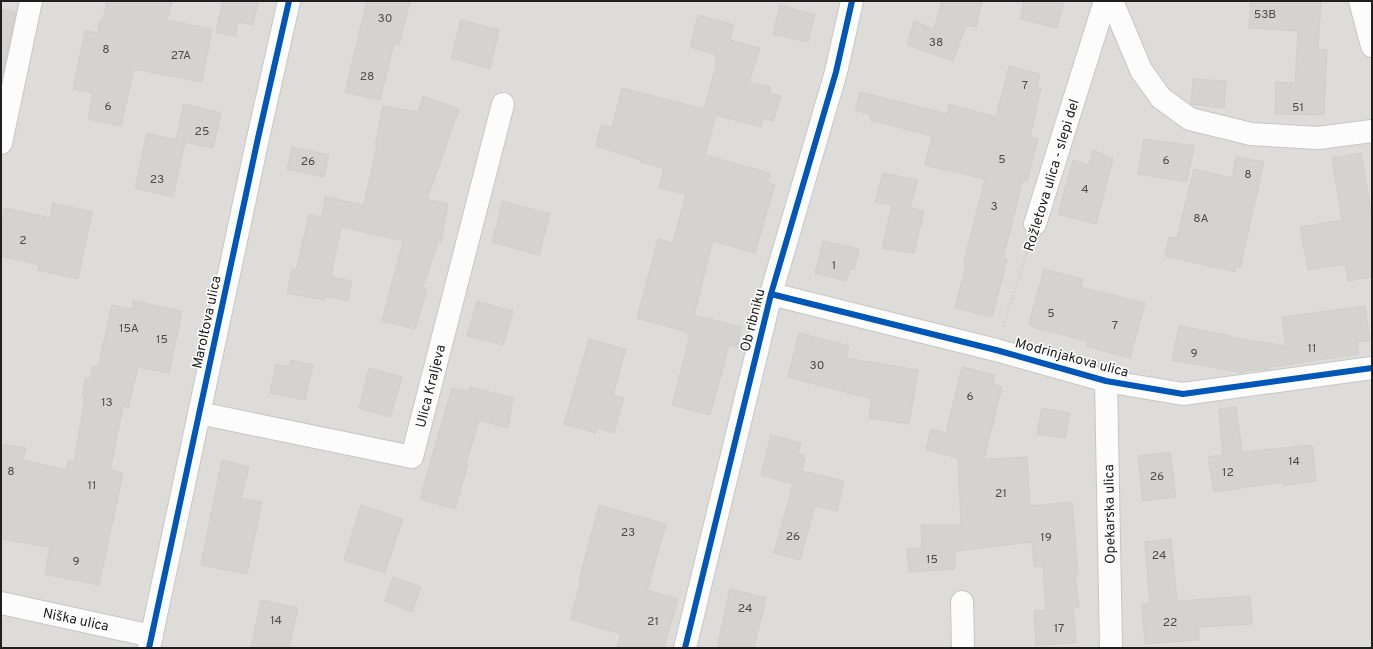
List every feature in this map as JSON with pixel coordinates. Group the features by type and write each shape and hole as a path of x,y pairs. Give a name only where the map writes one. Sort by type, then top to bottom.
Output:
{"street":[{"path":"1,143 31,1"},
{"name":"Maroltova ulica","path":"150,642 258,138 289,1"},
{"name":"Ob ribniku","path":"685,648 771,294 836,72 852,1"},
{"name":"Rožletova ulica - slepi del","path":"1035,224 1105,1"},
{"path":"1112,1 1141,70 1161,98 1190,119 1252,134 1318,138 1372,131"},
{"path":"1360,1 1372,46"},
{"name":"Ulica Kraljeva","path":"199,413 412,457 503,104"},
{"name":"Modrinjakova ulica","path":"771,294 996,350 1106,381 1183,394 1372,368"},
{"name":"Opekarska ulica","path":"1106,381 1111,648"},
{"name":"Niška ulica","path":"1,602 150,642"},
{"path":"962,602 963,648"}],"shaded area":[{"path":"1,1 1372,1 1372,648 1,648"}],"building":[{"path":"107,1 172,1 167,20 212,29 202,82 134,69 121,126 88,119 93,93 73,89 85,31 98,33 100,20 103,20"},
{"path":"223,1 258,1 253,25 238,22 235,36 216,32"},
{"path":"367,1 410,1 399,45 394,43 380,100 345,92"},
{"path":"942,1 982,1 976,27 966,25 953,61 907,45 914,21 934,29"},
{"path":"1024,1 1064,1 1057,28 1020,19"},
{"path":"1251,1 1321,1 1318,49 1327,50 1324,115 1275,114 1276,82 1295,83 1298,31 1249,28"},
{"path":"780,5 815,15 808,42 773,34"},
{"path":"1,9 16,12 3,74 1,74"},
{"path":"698,15 734,25 730,40 760,48 749,82 771,87 770,93 781,96 773,121 763,118 761,127 716,115 705,155 770,173 767,183 775,185 755,253 713,241 694,315 742,327 737,347 729,345 710,415 672,405 690,335 687,334 687,332 637,318 658,239 673,243 686,194 659,188 664,168 640,162 641,160 596,146 601,125 612,128 622,88 704,109 717,63 715,63 717,55 690,47"},
{"path":"461,20 499,30 490,69 451,58"},
{"path":"1009,66 1040,74 1037,87 1041,88 1030,137 1038,139 1027,181 1023,180 1003,258 1007,259 992,317 955,308 966,265 963,265 985,179 925,165 932,136 870,120 871,115 855,110 860,92 947,114 949,104 996,117"},
{"path":"1193,79 1226,81 1224,108 1191,104"},
{"path":"423,96 459,109 427,199 448,204 441,242 438,242 423,287 427,289 415,329 382,321 403,241 341,227 331,277 352,281 348,301 326,296 325,300 287,293 292,269 296,270 309,215 321,217 326,197 364,205 377,145 375,145 383,106 418,112"},
{"path":"184,104 221,113 213,148 185,142 173,197 135,188 147,133 176,140"},
{"path":"1144,139 1194,146 1187,182 1138,174"},
{"path":"292,147 329,155 324,177 287,169"},
{"path":"1093,150 1113,159 1096,224 1058,214 1073,160 1089,165"},
{"path":"1361,153 1372,216 1372,277 1348,281 1345,264 1308,270 1300,227 1342,220 1332,158"},
{"path":"1236,157 1264,162 1240,268 1236,267 1236,272 1165,256 1169,237 1177,238 1194,169 1232,178"},
{"path":"883,173 918,180 910,208 924,211 914,253 882,248 892,205 875,202"},
{"path":"503,201 550,214 539,255 492,242"},
{"path":"53,203 92,212 78,279 38,270 39,265 1,256 1,224 5,208 50,218"},
{"path":"823,241 859,249 854,270 850,269 846,281 815,273"},
{"path":"1044,269 1083,279 1081,287 1145,303 1130,358 1086,346 1087,341 1032,327 1032,325 1029,324"},
{"path":"134,301 182,311 169,373 138,367 128,408 123,406 110,470 123,473 99,585 45,574 50,547 1,539 1,444 26,448 23,460 66,470 68,461 74,462 85,397 82,397 86,378 90,379 93,366 98,367 112,305 132,309"},
{"path":"477,301 513,311 503,345 467,336"},
{"path":"1365,306 1370,341 1357,342 1359,354 1270,367 1270,369 1245,371 1244,373 1172,360 1179,326 1230,336 1229,337 1286,346 1282,317"},
{"path":"799,333 849,346 846,358 918,370 909,424 869,418 872,399 788,377"},
{"path":"589,339 626,349 613,395 624,398 614,433 597,428 596,433 564,424"},
{"path":"291,360 313,365 305,400 270,393 276,364 289,367"},
{"path":"962,367 995,375 993,384 1002,387 984,459 1027,457 1030,506 1072,502 1078,574 1075,574 1079,607 1073,608 1076,643 1036,645 1034,611 1046,610 1043,566 1034,567 1032,542 955,551 955,569 909,572 907,549 922,548 921,525 961,525 958,458 926,450 931,429 946,433"},
{"path":"369,368 402,377 390,417 359,408"},
{"path":"470,387 513,398 508,428 479,420 455,509 420,499 452,388 468,392"},
{"path":"1236,407 1242,452 1312,445 1316,481 1283,486 1283,482 1214,492 1208,457 1223,455 1219,409"},
{"path":"1042,408 1070,413 1065,438 1037,434"},
{"path":"771,435 801,443 798,454 804,455 803,458 805,458 802,471 844,481 837,511 815,506 800,560 774,553 793,484 761,475"},
{"path":"1170,452 1176,497 1143,501 1138,456"},
{"path":"222,460 249,467 241,498 262,502 247,574 201,565"},
{"path":"361,505 403,519 385,573 344,560"},
{"path":"599,505 666,524 647,590 678,599 664,648 617,648 621,634 570,619 581,581 579,580"},
{"path":"1171,539 1177,601 1250,596 1252,624 1198,627 1199,640 1145,644 1142,604 1150,604 1145,542"},
{"path":"393,577 421,587 412,612 385,601"},
{"path":"730,589 766,598 754,648 717,648"},
{"path":"261,600 298,608 289,648 251,648"}],"cycle path":[{"path":"149,648 258,138 289,1"},
{"path":"685,648 771,294 836,72 852,1"},
{"path":"771,294 996,350 1106,381 1183,394 1372,368"}]}
